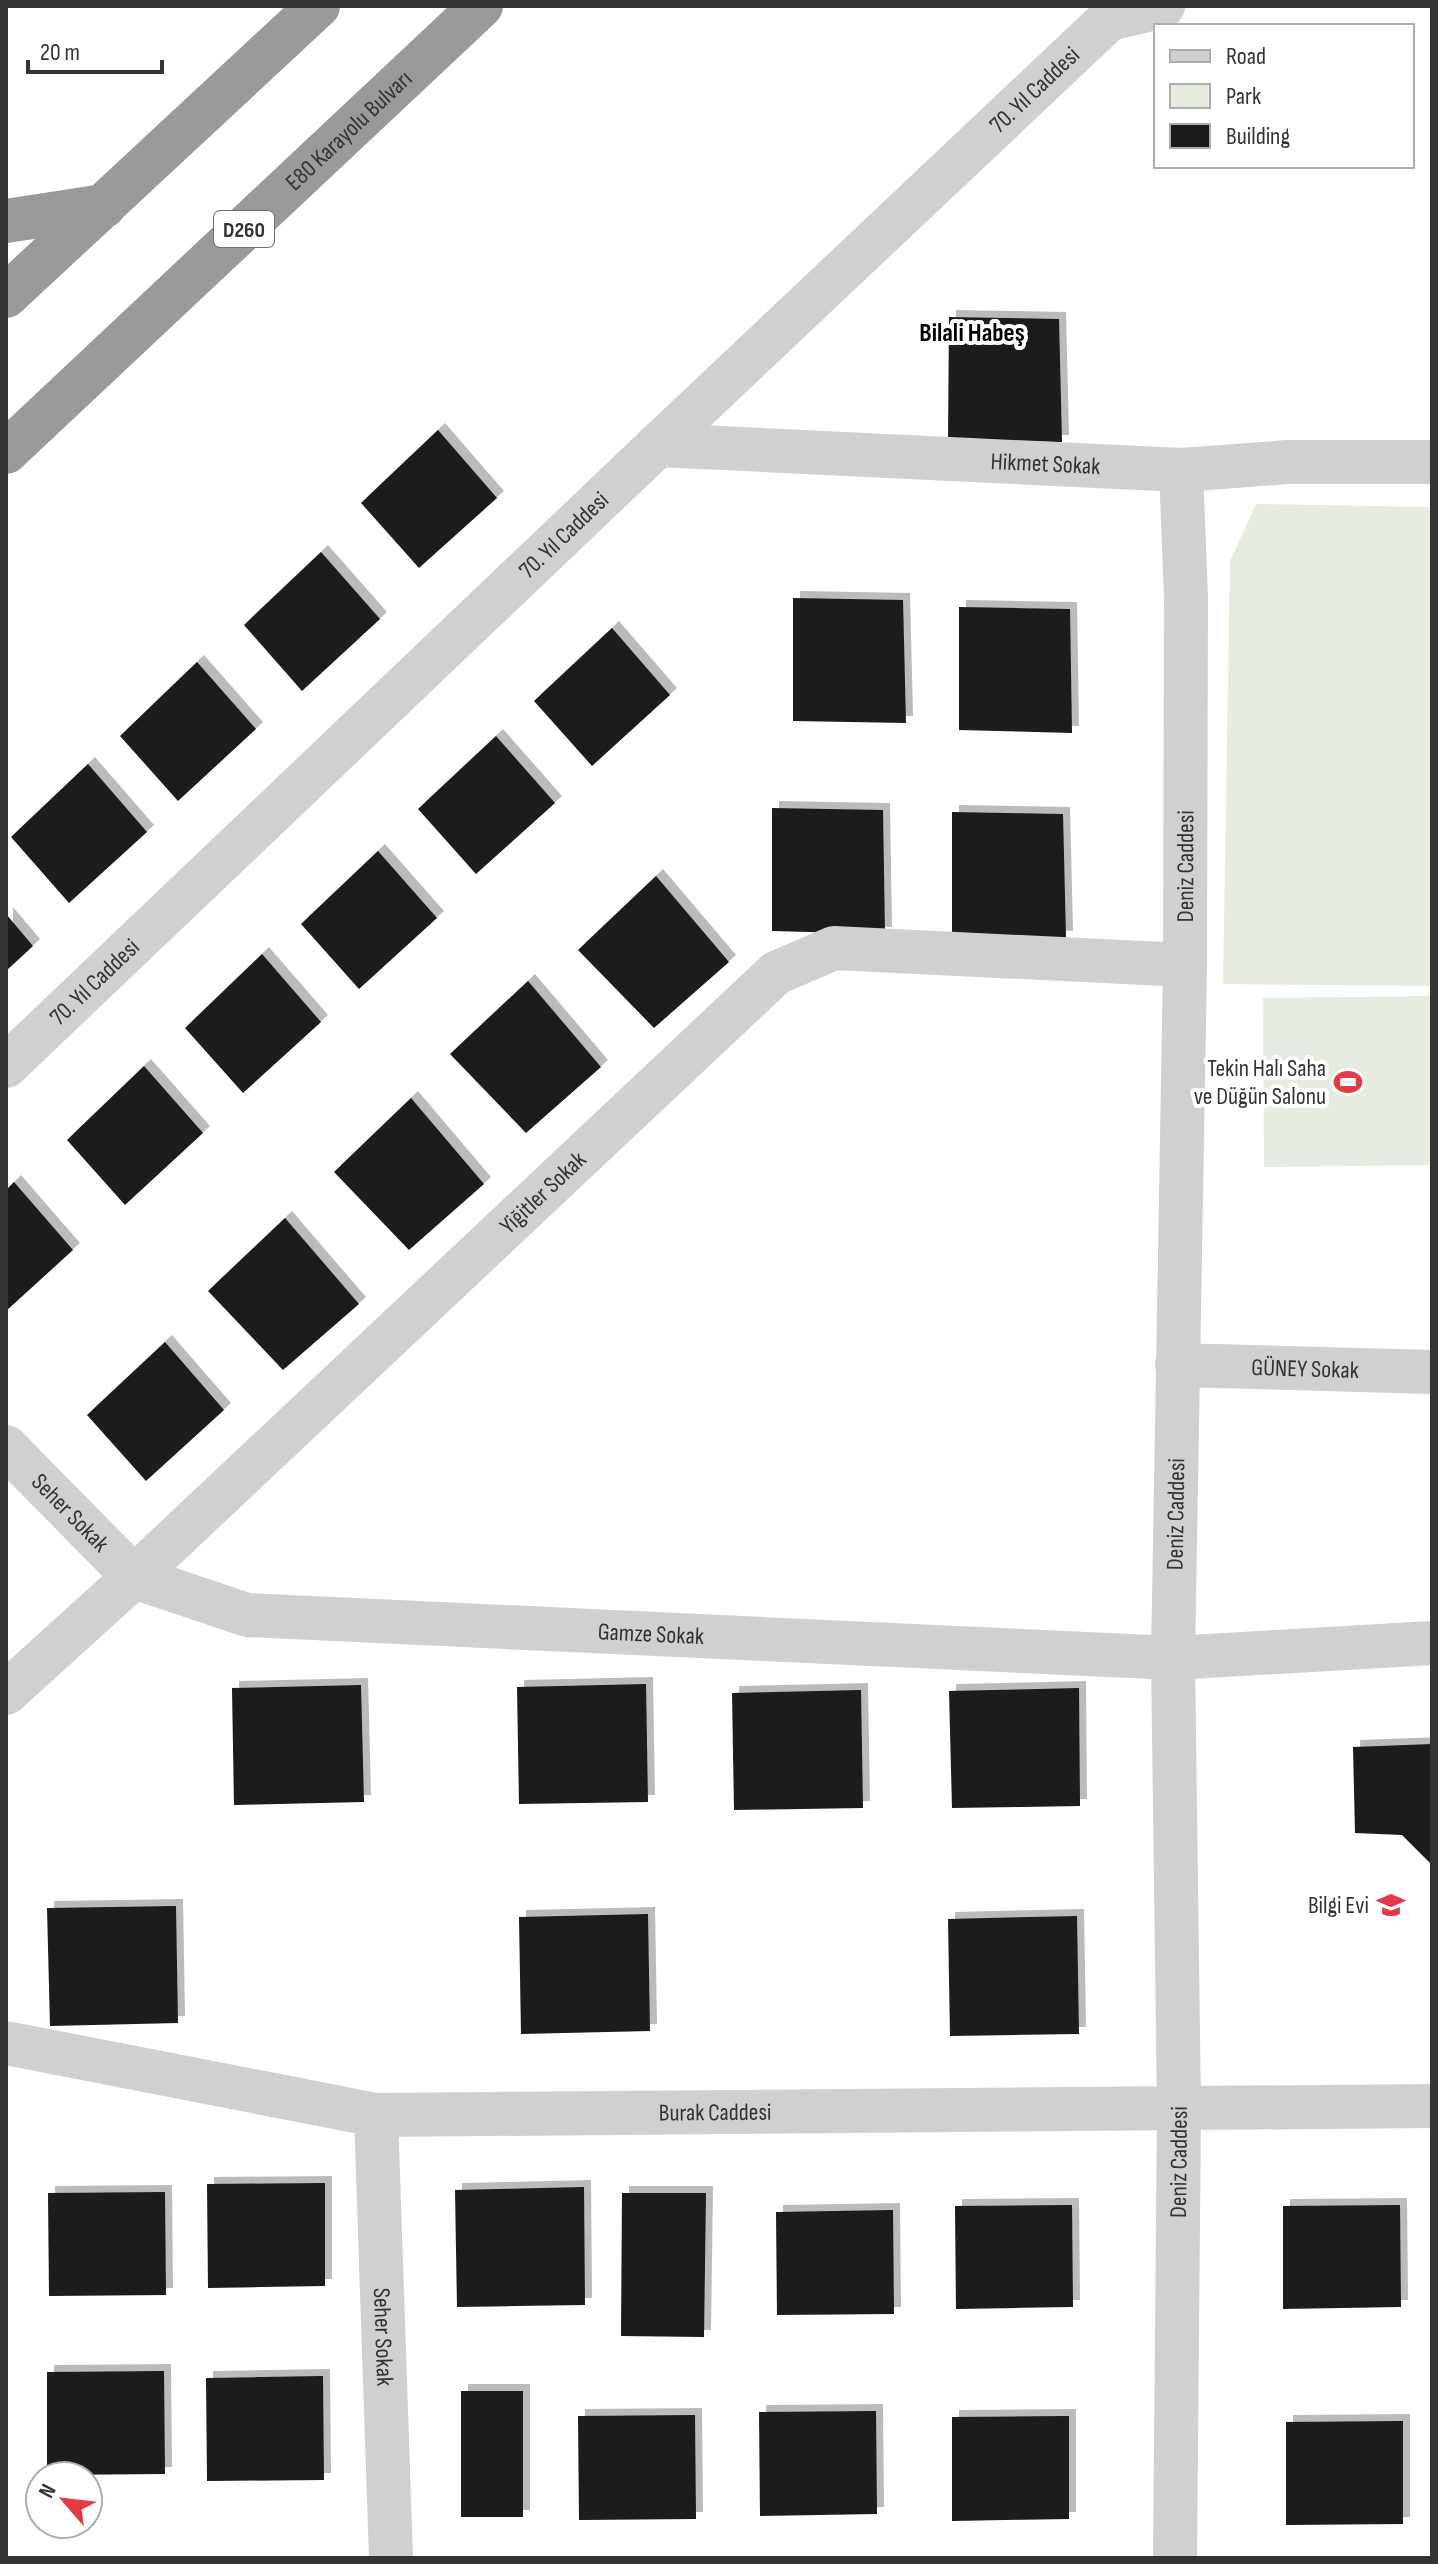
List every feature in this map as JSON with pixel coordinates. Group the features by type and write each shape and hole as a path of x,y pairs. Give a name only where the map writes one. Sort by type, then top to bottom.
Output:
{"highway":[{"path":"6,296 318,6"},
{"name":"E80 Karayolu Bulvarı","path":"6,452 481,6"},
{"path":"6,221 104,206"}],"street":[{"path":"1116,13 1163,6"},
{"name":"70. Yıl Caddesi","path":"6,1066 1116,13"},
{"name":"Hikmet Sokak","path":"658,445 1181,470 1288,462 1432,462"},
{"name":"Deniz Caddesi","path":"1175,2558 1179,2109 1173,1658 1185,965 1186,597 1181,470"},
{"name":"Yiğitler Sokak","path":"6,1693 134,1577 776,973 834,948 1185,965"},
{"name":"GÜNEY Sokak","path":"1177,1365 1432,1372"},
{"name":"Seher Sokak","path":"6,1447 134,1577"},
{"name":"Gamze Sokak","path":"134,1577 247,1615 1173,1658 1432,1643"},
{"name":"Burak Caddesi","path":"6,2043 376,2115 1432,2106"},
{"name":"Seher Sokak","path":"376,2115 391,2558"}],"green space":[{"path":"1256,504 1432,507 1432,986 1223,984 1230,561"},
{"name":"Tekin Halı Saha ve Düğün Salonu","path":"1432,996 1432,1165 1264,1167 1263,998"}],"building":[{"path":"949,317 1059,319 1062,442 948,440"},
{"path":"438,430 497,498 419,568 361,503"},
{"path":"321,552 380,619 302,691 244,625"},
{"path":"793,598 903,600 906,723 793,721"},
{"path":"959,607 1070,609 1072,733 959,730"},
{"path":"612,628 670,695 592,766 534,701"},
{"path":"197,662 256,729 178,801 120,736"},
{"path":"496,736 555,803 476,874 418,809"},
{"path":"88,764 147,832 69,903 11,837"},
{"path":"772,808 883,810 885,934 772,931"},
{"path":"952,812 1063,814 1066,938 952,934"},
{"path":"378,851 437,918 359,989 301,924"},
{"path":"656,876 729,962 654,1028 578,950"},
{"path":"6,914 33,946 6,971"},
{"path":"262,954 321,1022 243,1093 185,1028"},
{"path":"528,981 601,1067 526,1133 450,1054"},
{"path":"144,1066 203,1133 125,1205 67,1140"},
{"path":"411,1098 484,1184 409,1250 334,1172"},
{"path":"14,1182 73,1250 6,1311 6,1190"},
{"path":"285,1218 359,1304 283,1370 208,1291"},
{"path":"165,1342 224,1410 146,1481 87,1415"},
{"path":"646,1684 648,1802 519,1804 517,1687"},
{"path":"361,1685 364,1802 234,1805 232,1688"},
{"path":"1079,1688 1080,1806 952,1808 949,1691"},
{"path":"861,1690 863,1808 734,1810 732,1693"},
{"path":"1432,1744 1432,1865 1402,1835 1355,1833 1353,1747"},
{"path":"176,1906 178,2023 50,2026 47,1908"},
{"path":"648,1914 650,2031 521,2034 519,1917"},
{"path":"1077,1916 1079,2034 950,2036 948,1919"},
{"path":"325,2183 325,2286 208,2288 207,2184"},
{"path":"584,2187 585,2305 457,2307 455,2190"},
{"path":"165,2192 166,2295 49,2296 48,2193"},
{"path":"622,2193 706,2193 704,2337 621,2336"},
{"path":"1072,2205 1073,2307 956,2309 955,2206"},
{"path":"1400,2205 1401,2307 1283,2309 1283,2206"},
{"path":"893,2210 894,2314 777,2315 776,2212"},
{"path":"164,2371 165,2474 104,2475 104,2460 47,2460 47,2372"},
{"path":"323,2376 324,2480 207,2481 206,2378"},
{"path":"461,2391 523,2391 523,2517 461,2517"},
{"path":"876,2411 877,2514 760,2516 759,2412"},
{"path":"695,2415 696,2519 579,2520 578,2416"},
{"path":"1069,2416 1069,2519 952,2521 952,2417"},
{"path":"1403,2421 1403,2524 1286,2525 1286,2422"}],"place":[{"name":"Tekin Halı Saha ve Düğün Salonu","path":"1348,1082"},
{"name":"Bilgi Evi","path":"1391,1905"}],"district":[{"name":"Bilali Habeş","path":"972,332"}]}
